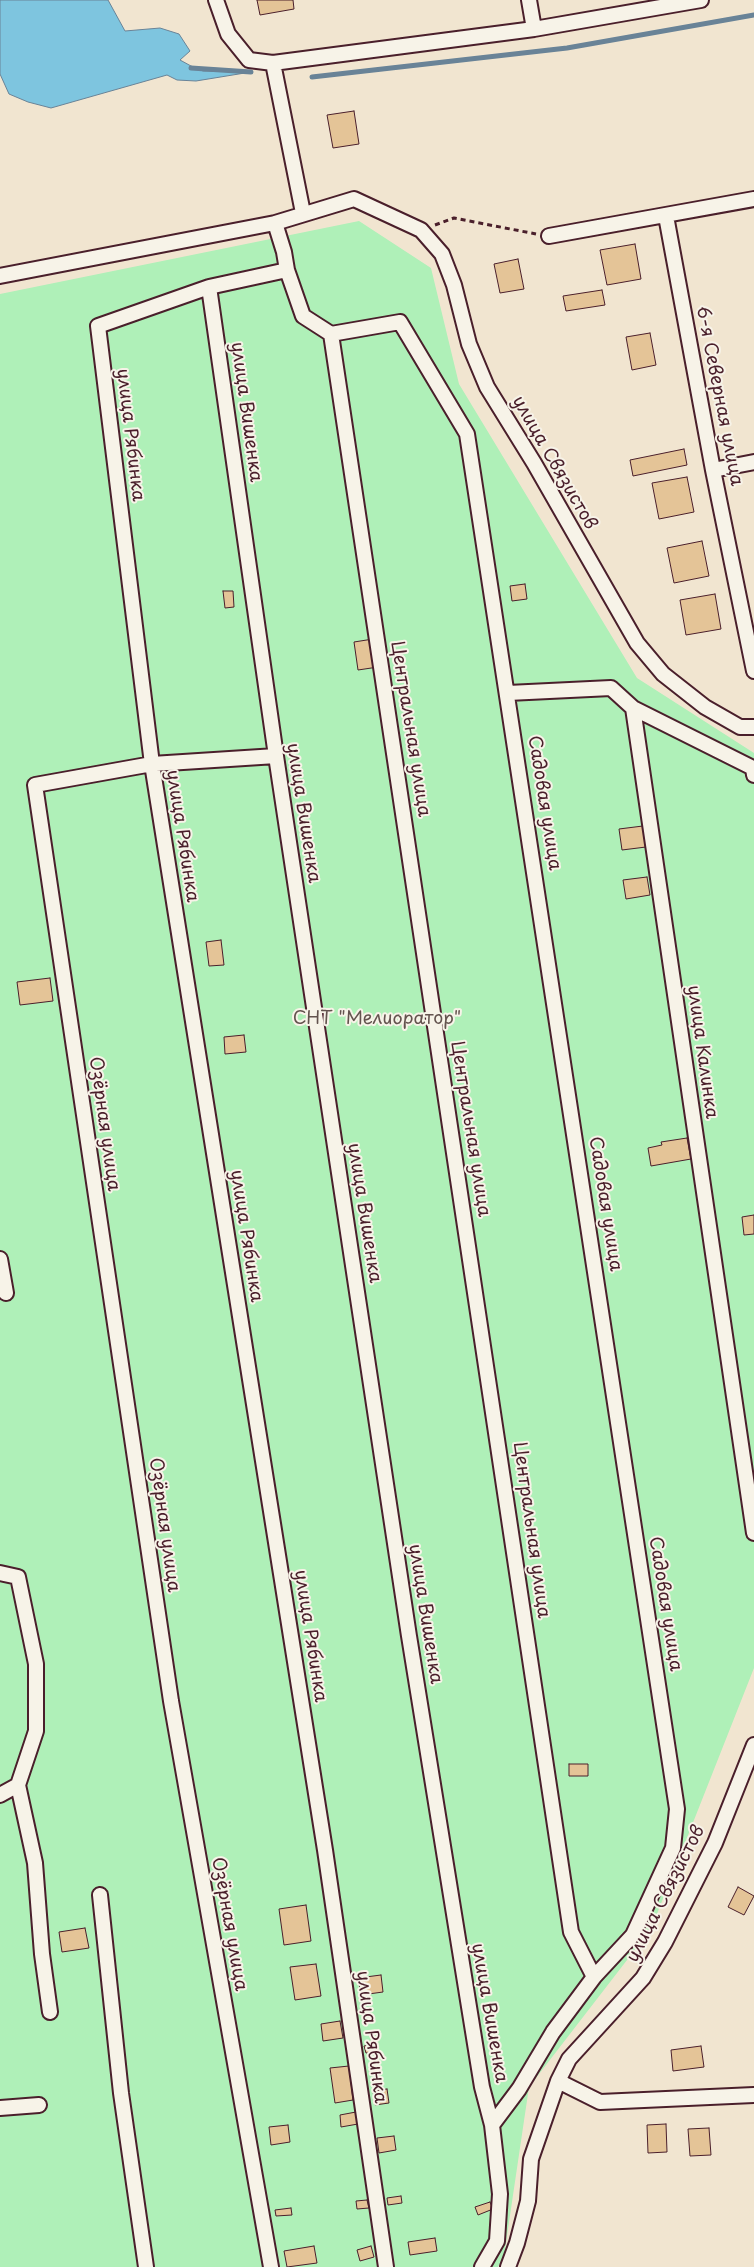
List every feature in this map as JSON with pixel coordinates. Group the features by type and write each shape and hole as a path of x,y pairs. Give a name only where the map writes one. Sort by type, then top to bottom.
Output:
{"street":[{"path":"216,0 228,34 249,60 273,62 534,29 701,0"},
{"path":"529,0 534,29"},
{"path":"0,276 275,223 302,213 273,62"},
{"name":"улица Связистов","path":"302,213 354,199 421,230 442,254 454,285 469,344 487,387 534,463 636,643 663,674 705,707 740,727 754,727"},
{"path":"549,236 754,199"},
{"name":"6-я Северная улица","path":"666,216 713,470 754,671"},
{"path":"275,223 303,316 331,334"},
{"path":"209,288 288,270"},
{"name":"улица Вишенка","path":"209,288 276,756 409,1636 482,2086 492,2125 500,2194 499,2213 496,2241 482,2267"},
{"name":"улица Рябинка","path":"209,288 98,326 152,764 325,1850 386,2267"},
{"name":"Садовая улица","path":"331,334 400,322 468,434 677,1809 674,1848 633,1935 594,1977 553,2032 519,2089 492,2125"},
{"name":"Центральная улица","path":"331,334 571,1932 594,1977"},
{"path":"713,470 754,462"},
{"path":"508,693 612,688 633,708 754,770"},
{"name":"улица Калинка","path":"633,708 754,1533"},
{"path":"152,764 276,756"},
{"name":"Озёрная улица","path":"152,764 35,785 171,1701 271,2267"},
{"path":"0,1259 6,1293"},
{"path":"0,1573 18,1577 36,1664 36,1730 18,1784 35,1863 42,1954 50,2012"},
{"name":"улица Связистов","path":"508,2267 517,2243 528,2201 531,2159 558,2081 570,2058 643,1978 665,1942 715,1843 754,1745"},
{"path":"0,1795 18,1784"},
{"path":"100,1895 121,2093 146,2267"},
{"path":"558,2081 600,2102 754,2094"},
{"path":"0,2108 39,2105"}],"path":[{"path":"421,230 454,218 549,236"}],"green space":[{"name":"СНТ \"Мелиоратор\"","path":"359,221 431,268 459,384 637,678 754,753 754,1668 651,1929 529,2087 504,2256 498,2267 0,2267 0,294"}],"water":[{"path":"0,0 108,0 125,31 160,28 179,34 190,51 180,60 191,66 203,71 251,72 196,81 177,80 167,75 51,108 28,102 9,94 0,74"}],"building":[{"path":"257,0 293,0 294,9 260,15"},
{"path":"354,111 359,144 333,148 327,115"},
{"path":"635,244 641,279 607,285 600,250"},
{"path":"518,259 524,289 500,293 494,264"},
{"path":"602,290 605,305 566,311 563,296"},
{"path":"650,333 656,365 632,370 626,337"},
{"path":"684,449 687,465 633,476 630,460"},
{"path":"687,477 694,512 659,519 652,483"},
{"path":"702,541 709,576 674,583 667,548"},
{"path":"525,584 527,599 512,601 510,586"},
{"path":"223,591 233,591 234,607 225,608"},
{"path":"715,594 721,629 686,635 680,600"},
{"path":"373,639 378,667 358,670 354,642"},
{"path":"643,826 646,847 622,850 619,829"},
{"path":"647,877 650,895 626,899 623,880"},
{"path":"221,940 224,965 209,966 206,942"},
{"path":"50,978 53,1001 20,1005 17,982"},
{"path":"244,1035 246,1052 225,1054 224,1037"},
{"path":"687,1138 691,1159 651,1166 648,1148 662,1145 661,1142"},
{"path":"754,1215 754,1234 744,1235 742,1217"},
{"path":"569,1764 588,1764 588,1776 569,1776"},
{"path":"738,1887 754,1896 744,1915 728,1907"},
{"path":"306,1905 311,1941 284,1945 279,1909"},
{"path":"85,1928 89,1948 62,1952 59,1932"},
{"path":"316,1964 321,1996 295,2000 290,1967"},
{"path":"381,1975 383,1992 361,1995 358,1978"},
{"path":"340,2021 343,2038 323,2041 321,2024"},
{"path":"376,2044 377,2052 366,2053 364,2046"},
{"path":"701,2046 704,2067 673,2071 671,2050"},
{"path":"349,2066 353,2100 335,2103 330,2068"},
{"path":"387,2089 389,2103 375,2105 373,2091"},
{"path":"356,2112 358,2124 341,2127 340,2115"},
{"path":"666,2124 667,2152 648,2153 647,2125"},
{"path":"288,2125 290,2142 271,2145 269,2127"},
{"path":"709,2128 711,2155 690,2156 688,2129"},
{"path":"394,2136 396,2150 379,2153 377,2138"},
{"path":"401,2196 402,2203 388,2205 387,2198"},
{"path":"367,2200 369,2208 357,2209 356,2201"},
{"path":"490,2202 493,2209 478,2215 475,2207"},
{"path":"291,2208 292,2215 276,2216 275,2210"},
{"path":"435,2238 437,2251 410,2255 408,2242"},
{"path":"314,2246 317,2263 287,2267 284,2251"},
{"path":"371,2246 374,2257 360,2261 357,2250"}],"waterway":[{"path":"312,77 567,48 754,15"},
{"path":"191,68 251,72"}]}
